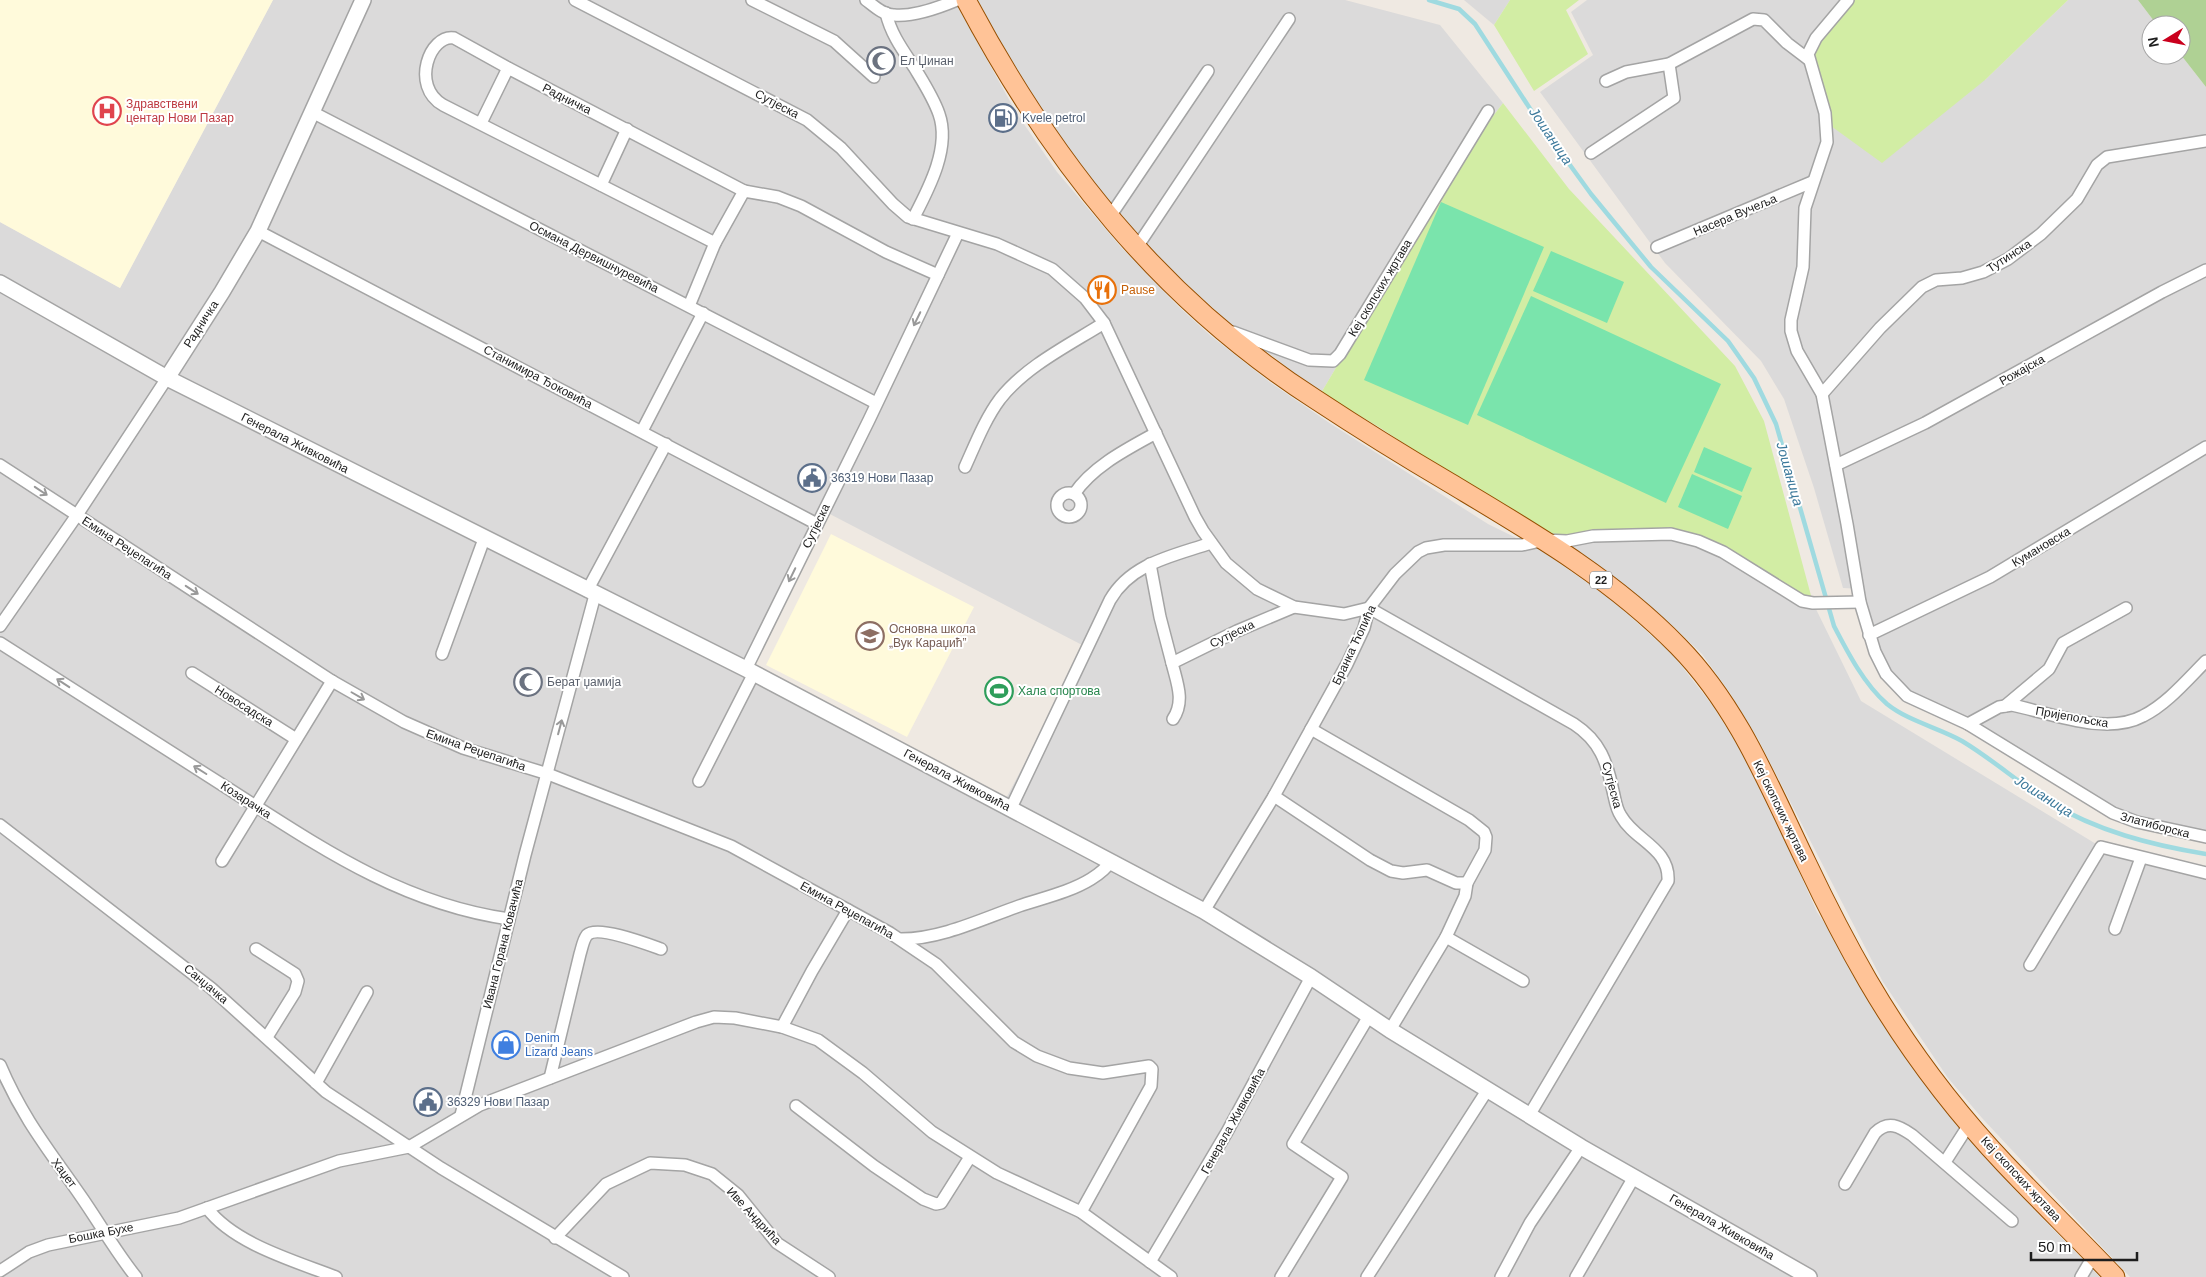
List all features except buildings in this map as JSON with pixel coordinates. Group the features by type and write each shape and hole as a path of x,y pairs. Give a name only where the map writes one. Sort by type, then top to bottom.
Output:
{"main road":[{"name":"Кеј скопских жртава","path":"966,0 1000,65 1071,170 1109,218 1169,281 1219,327 1259,360 1315,399 1545,540 1648,617 1680,648 1707,679 1730,712 1759,764 1818,886 1871,986 1917,1056 2002,1162 2116,1277"}],"street":[{"name":"Радничка","path":"0,626 77,515 167,378 258,231 363,0"},
{"name":"Сутјеска","path":"575,0 808,120 856,163 893,204 913,219 997,244 1052,269 1086,298 1104,323 1195,517 1226,563 1246,581 1270,596 1294,607 1344,614 1369,608 1584,730 1603,752 1620,815 1630,829 1659,852 1667,867 1668,881 1530,1114"},
{"path":"752,0 834,41 874,77"},
{"path":"866,0 894,16 936,8 957,0"},
{"path":"1808,59 1816,38 1848,0"},
{"path":"886,13 890,30 929,92 940,116 942,137 936,166 913,219"},
{"path":"1606,81 1626,72 1669,64 1753,18 1764,20 1787,43 1808,59 1818,84 1827,126 1827,142 1812,182 1803,217 1803,267 1791,320 1791,331 1797,351 1822,394 1848,524 1860,602 1869,635 1881,666 1891,682 1907,696 1968,724"},
{"path":"1138,247 1289,19"},
{"name":"Радничка","path":"713,242 443,105 431,96 424,76 434,50 442,39 454,38 744,191"},
{"path":"1591,153 1674,98 1669,64"},
{"path":"481,123 508,68"},
{"path":"1109,218 1208,71"},
{"name":"Кеј скопских жртава","path":"1219,327 1308,360 1333,361 1340,354 1488,111"},
{"name":"Османа Дервишнуревића","path":"312,112 876,402"},
{"path":"601,185 627,129"},
{"name":"Тутинска","path":"1822,394 1880,328 1922,287 1936,280 1962,278 1983,272 2008,259 2041,234 2077,199 2097,165 2107,158 2206,141"},
{"name":"Насера Вучеља","path":"1657,247 1812,182"},
{"path":"689,306 713,242 744,191 778,197 801,206 886,252 938,275"},
{"name":"Станимира Ђоковића","path":"258,231 817,524"},
{"name":"Сутјеска","path":"699,781 817,524 958,232"},
{"name":"Рожајска","path":"1836,465 1955,408 2162,292 2206,270"},
{"name":"Генерала Живковића","path":"0,284 167,378 591,593 750,671 1204,911 1311,977 1390,1030 1530,1114 1581,1147 1809,1277"},
{"path":"642,432 703,313"},
{"path":"965,467 995,407 1010,389 1037,366 1104,323"},
{"path":"1074,494 1085,480 1109,461 1156,433"},
{"path":"548,774 591,593 666,444"},
{"name":"Кумановска","path":"1869,635 1990,577 2206,447"},
{"name":"Емина Реџепагића","path":"0,465 332,681 427,734 463,748 548,774 731,846 901,939 948,974 1014,1042 1037,1056 1069,1068 1103,1073 1149,1066 1152,1069 1150,1086 1081,1212"},
{"path":"1545,540 1567,541 1624,534 1671,534 1687,538 1743,563 1790,594 1814,603 1846,604 1860,602"},
{"path":"442,654 484,539"},
{"name":"Бранка Ћопића","path":"1204,911 1274,796 1311,729 1358,642 1367,620 1369,608 1405,564 1426,548 1444,545 1522,545 1545,540"},
{"path":"1011,808 1115,592 1132,574 1150,564 1211,543"},
{"path":"1150,564 1160,617 1180,700 1180,706 1173,719"},
{"name":"Сутјеска","path":"1172,663 1237,631 1294,607"},
{"name":"Пријепољска","path":"1968,724 2006,706 2050,669 2063,643 2126,608"},
{"name":"Козарачка","path":"0,643 310,842 396,887 461,911 509,919"},
{"name":"Пријепољска","path":"2006,706 2102,725 2118,724 2143,716 2155,708 2206,661"},
{"name":"Новосадска","path":"192,673 296,739"},
{"path":"222,861 332,681"},
{"name":"Златиборска","path":"1968,724 2079,794 2123,818 2206,837"},
{"path":"1311,729 1469,820 1484,832 1486,838 1485,850 1467,883 1461,905 1446,937 1390,1030"},
{"name":"Ивана Горана Ковачића","path":"461,1115 509,919 548,774"},
{"path":"1274,796 1370,860 1391,870 1403,873 1427,870 1456,883 1467,883"},
{"name":"Санџачка","path":"0,824 188,969 316,1083 409,1147"},
{"path":"2030,965 2100,847 2206,873"},
{"path":"2115,929 2140,858"},
{"name":"Емина Реџепагића","path":"901,939 921,937 956,928 1071,889 1105,870 1111,862"},
{"path":"782,1027 848,910"},
{"path":"550,1078 578,963 588,934 604,932 661,948"},
{"path":"1446,937 1523,980"},
{"path":"256,949 295,974 298,981 295,992 266,1037"},
{"name":"Генерала Живковића","path":"1150,1262 1228,1132 1311,977"},
{"path":"316,1083 367,992"},
{"path":"1281,1277 1342,1176 1293,1144 1369,1016"},
{"path":"623,1277 555,1238 409,1147 461,1115 550,1078 714,1017 735,1018 782,1027 818,1040 836,1052 932,1132 997,1173 1081,1212 1171,1277"},
{"name":"Хаџет","path":"0,1065 31,1126 136,1277"},
{"path":"1367,1277 1488,1090"},
{"path":"796,1106 874,1166 929,1203 941,1203 970,1157"},
{"name":"Кеј скопских жртава","path":"1945,1162 1970,1123"},
{"path":"1845,1184 1875,1133 1887,1125 1899,1126 1945,1162 2012,1221"},
{"name":"Бошка Бухе","path":"0,1272 38,1248 104,1232 160,1222 207,1208 339,1160 409,1147"},
{"path":"1501,1277 1534,1217 1581,1147"},
{"name":"Иве Андрића","path":"555,1238 606,1184 650,1163 685,1165 712,1174 738,1195 777,1243 829,1277"},
{"path":"1576,1277 1634,1177"},
{"path":"207,1208 218,1222 242,1239 336,1277"},
{"path":"2081,1277 2094,1255"}],"shaded area":[{"name":"Здравствени центар Нови Пазар","path":"0,0 273,0 120,288 0,222"},
{"path":"273,0 954,0 1017,114 1057,172 1120,246 1178,306 1211,336 1271,383 1331,424 1488,524 1539,549 1612,600 1673,655 1713,706 1741,751 1765,795 1817,912 1982,1153 2014,1189 2100,1277 0,1277 0,222 120,288","holes":["824,511 1086,647 1003,804 746,669"]},
{"path":"978,0 1345,0 1440,25 1503,103 1456,165 1321,393 1233,326 1160,260 1125,224 1058,137 1009,59"},
{"path":"1464,0 1510,0 1494,25"},
{"path":"1587,0 1859,0 1985,80 2068,0 2138,0 2149,15 2141,15 2141,65 2189,65 2206,87 2206,837 2142,824 1912,698 1896,683 1880,654 1863,589 1843,588 1814,488 1784,399 1761,361 1665,263 1540,92 1593,55 1571,12"},
{"name":"Основна школа „Вук Караџић”","path":"831,534 974,607 907,737 766,665"},
{"path":"1687,537 1813,603 1861,701 2101,847 2206,873 2206,1277 2130,1277 1982,1118 1948,1078 1883,982 1758,739 1730,693 1702,654 1674,627 1631,591 1561,542"}],"green space":[{"path":"1510,0 1579,0 1566,10 1588,54 1534,91 1494,25"},
{"path":"1853,0 2068,0 1985,80 1882,163 1831,126 1813,56 1816,45"},
{"path":"2138,0 2206,0 2206,87 2189,65 2191,65 2191,15 2149,15"},
{"path":"1503,103 1569,189 1735,366 1764,421 1813,603 1687,537 1557,539 1509,507 1447,472 1379,427 1321,393 1456,165"},
{"path":"1441,202 1544,247 1468,425 1364,380"},
{"path":"1551,251 1624,282 1607,323 1533,291"},
{"path":"1531,296 1721,384 1666,503 1477,415"},
{"path":"1704,447 1752,468 1742,492 1694,472"},
{"path":"1692,474 1742,496 1728,529 1678,507"}],"waterway":[{"name":"Јошаница","path":"1429,0 1459,9 1475,24 1538,121 1591,194 1651,267 1728,341 1754,378 1776,424 1834,626 1857,668 1879,696 1887,704 1904,715 1962,741 2038,795 2067,812 2125,836 2206,854"}],"place":[{"name":"Ел Џинан","path":"881,61"},
{"name":"Здравствени центар Нови Пазар","path":"107,111"},
{"name":"Kvele petrol","path":"1003,118"},
{"name":"Pause","path":"1102,290"},
{"name":"36319 Нови Пазар","path":"812,478"},
{"name":"Основна школа „Вук Караџић”","path":"870,636"},
{"name":"Берат џамија","path":"528,682"},
{"name":"Хала спортова","path":"999,691"},
{"name":"Denim Lizard Jeans","path":"506,1045"},
{"name":"36329 Нови Пазар","path":"428,1102"}]}
